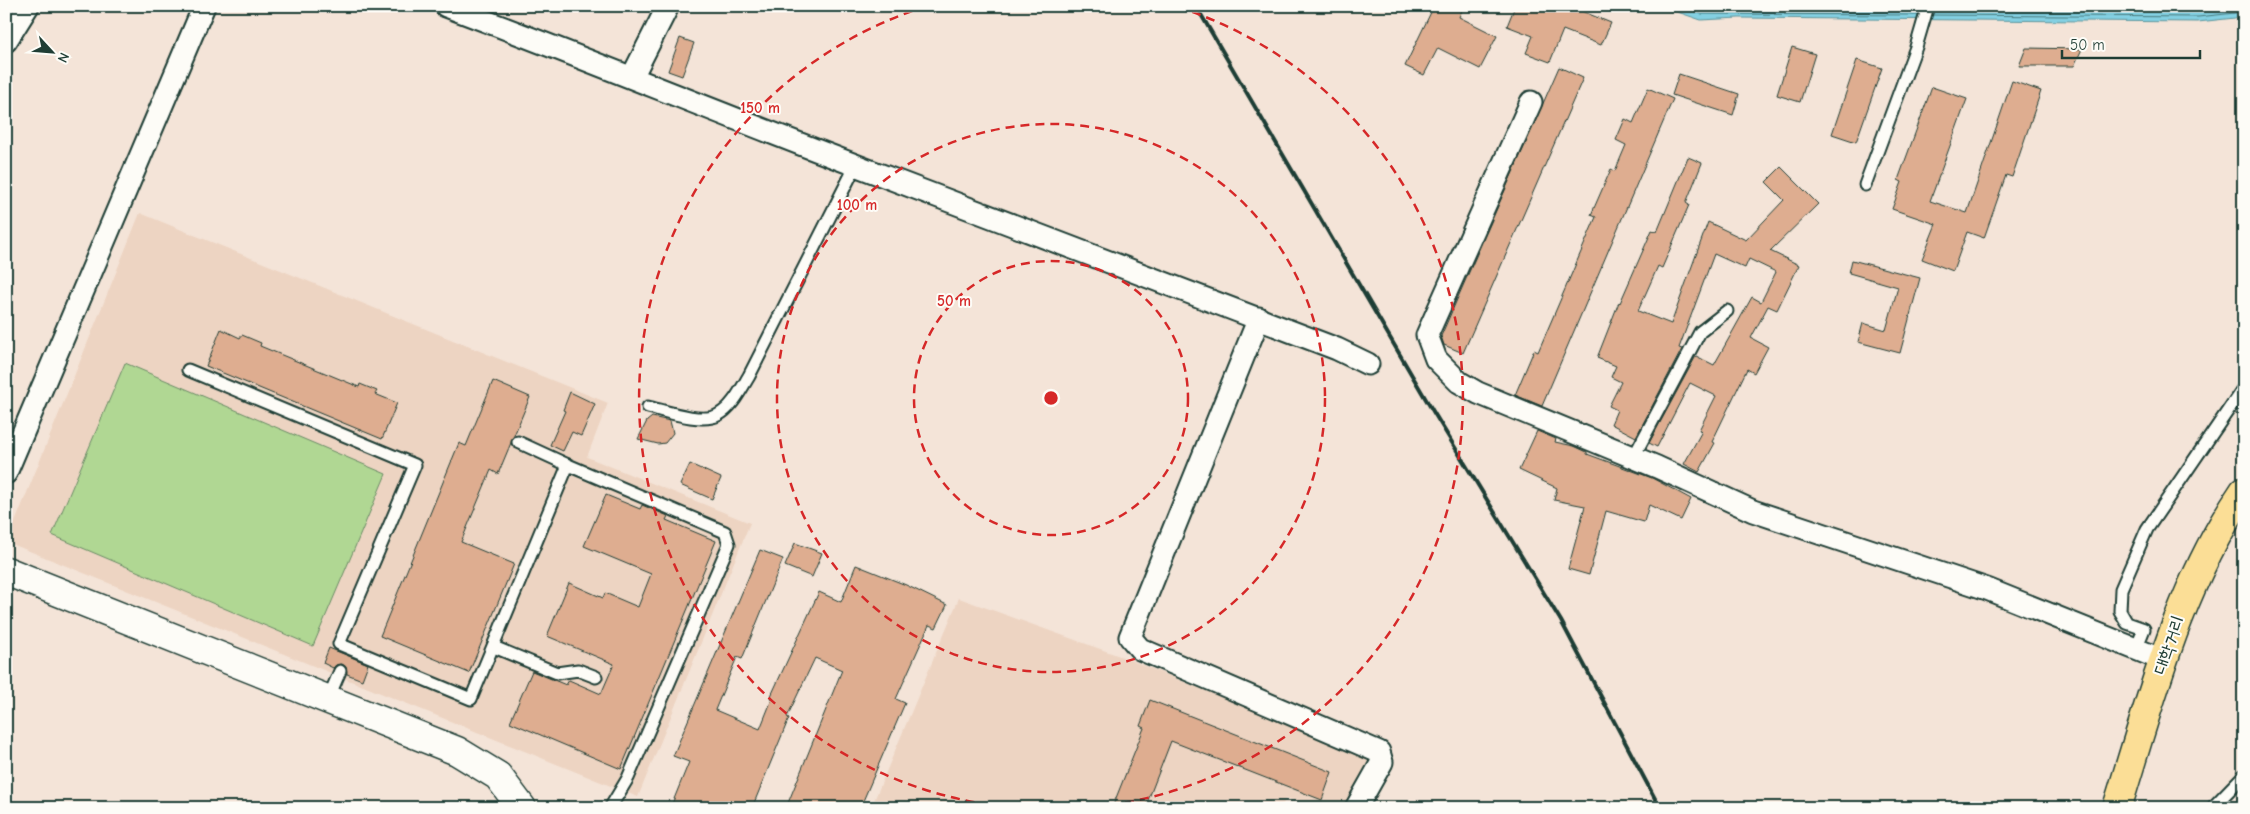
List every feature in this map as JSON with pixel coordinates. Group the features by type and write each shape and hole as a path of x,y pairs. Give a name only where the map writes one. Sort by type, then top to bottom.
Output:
{"main road":[{"name":"대학거리","path":"2117,808 2163,660 2202,563 2222,524 2244,491"}],"street":[{"path":"6,41 28,6"},
{"path":"6,473 204,6"},
{"path":"446,6 856,165 1119,263 1337,349 1368,364"},
{"path":"632,77 668,6"},
{"path":"1531,102 1427,335 1436,359 1459,382 1478,393 1753,511 1988,589 2163,660"},
{"path":"1259,318 1130,637 1140,649 1379,752 1382,762 1356,808"},
{"path":"6,571 457,751 498,776 522,808"}],"lane":[{"path":"1865,185 1928,6"},
{"path":"648,407 701,418 717,416 731,404 749,376 856,165"},
{"path":"1633,458 1700,332 1727,310"},
{"path":"188,370 415,465 339,644 348,652 471,699 568,465"},
{"path":"2136,649 2144,629 2127,623 2120,611 2121,589 2147,529 2244,387"},
{"path":"518,442 726,532 728,544 628,778 610,808"},
{"path":"494,647 557,673 578,670 596,676"},
{"path":"328,699 340,671"},
{"path":"2212,808 2244,775"}],"shaded area":[{"path":"140,213 608,403 587,457 750,523 638,797 7,542"},
{"path":"959,598 1128,659 1372,759 1347,808 1319,808 1286,798 1281,808 871,808"}],"green space":[{"path":"125,363 386,474 313,646 52,535"}],"water":[{"path":"1660,6 2244,6 2244,17 2198,22 1739,18 1701,20"}],"building":[{"path":"1434,6 1464,6 1459,17 1497,36 1480,69 1438,48 1424,75 1405,66"},
{"path":"1515,6 1569,6 1611,23 1601,45 1563,30 1550,62 1526,53 1533,36 1507,26"},
{"path":"680,38 694,43 682,76 668,71"},
{"path":"1792,47 1815,54 1800,102 1777,95"},
{"path":"2026,48 2082,49 2074,66 2019,66"},
{"path":"1857,60 1882,68 1856,142 1832,134"},
{"path":"1559,67 1583,78 1463,353 1444,345 1441,336"},
{"path":"1679,74 1739,94 1733,115 1672,95"},
{"path":"2012,81 2041,91 2012,177 2006,175 1984,238 1967,232 1953,271 1922,259 1936,224 1892,209 1902,182 1898,180 1932,87 1967,99 1930,201 1967,213"},
{"path":"1648,88 1673,99 1542,406 1515,395 1534,350 1538,352 1596,217 1591,215 1611,169 1615,171 1626,145 1616,140 1625,119 1633,123"},
{"path":"1688,157 1702,163 1686,203 1689,205 1662,268 1658,266 1638,311 1671,324 1708,222 1746,240 1784,200 1766,182 1781,167 1818,204 1770,251 1799,265 1777,310 1768,306 1751,338 1768,347 1754,373 1747,369 1712,442 1715,443 1699,472 1684,464 1702,431 1699,430 1716,396 1690,383 1657,447 1649,443 1696,356 1714,365 1752,297 1761,302 1776,272 1749,259 1745,268 1714,254 1679,348 1682,349 1636,437 1611,424 1617,410 1609,406 1621,382 1611,377 1616,366 1597,358 1619,302 1652,230 1657,232"},
{"path":"1852,260 1920,278 1900,353 1858,342 1863,323 1886,330 1898,287 1849,273"},
{"path":"221,329 240,338 242,335 261,343 260,346 359,387 360,384 377,391 375,394 397,403 382,439 206,366"},
{"path":"493,381 530,397 498,474 491,470 461,542 514,564 469,673 380,636 459,443 466,446"},
{"path":"570,392 595,404 581,436 572,432 563,451 550,445 565,411 563,410"},
{"path":"652,417 670,421 673,433 665,443 658,444 638,439 647,421"},
{"path":"1537,431 1556,439 1555,442 1574,446 1587,452 1587,454 1652,478 1691,499 1681,520 1649,505 1644,522 1606,511 1589,575 1568,569 1585,506 1554,500 1557,488 1519,470"},
{"path":"690,464 721,478 712,499 680,485"},
{"path":"606,495 640,509 642,505 668,516 666,520 716,541 621,769 510,722 532,671 566,685 569,680 601,694 614,664 547,636 569,583 603,598 605,593 638,607 651,574 584,546"},
{"path":"795,543 822,553 812,577 785,566"},
{"path":"760,550 783,559 742,659 737,657 715,710 760,729 772,699 770,698 819,592 841,602 856,565 906,585 947,605 936,628 929,625 896,699 905,703 860,808 786,808 842,670 815,658 787,717 789,718 752,808 681,808 672,804 689,762 673,756"},
{"path":"329,648 368,664 362,680 347,674 346,667 342,664 336,665 333,668 323,663"},
{"path":"1150,700 1332,772 1322,800 1171,741 1145,808 1112,808 1144,728 1140,726"}],"railway":[{"path":"1196,6 1434,413 1561,621 1660,808"}]}
